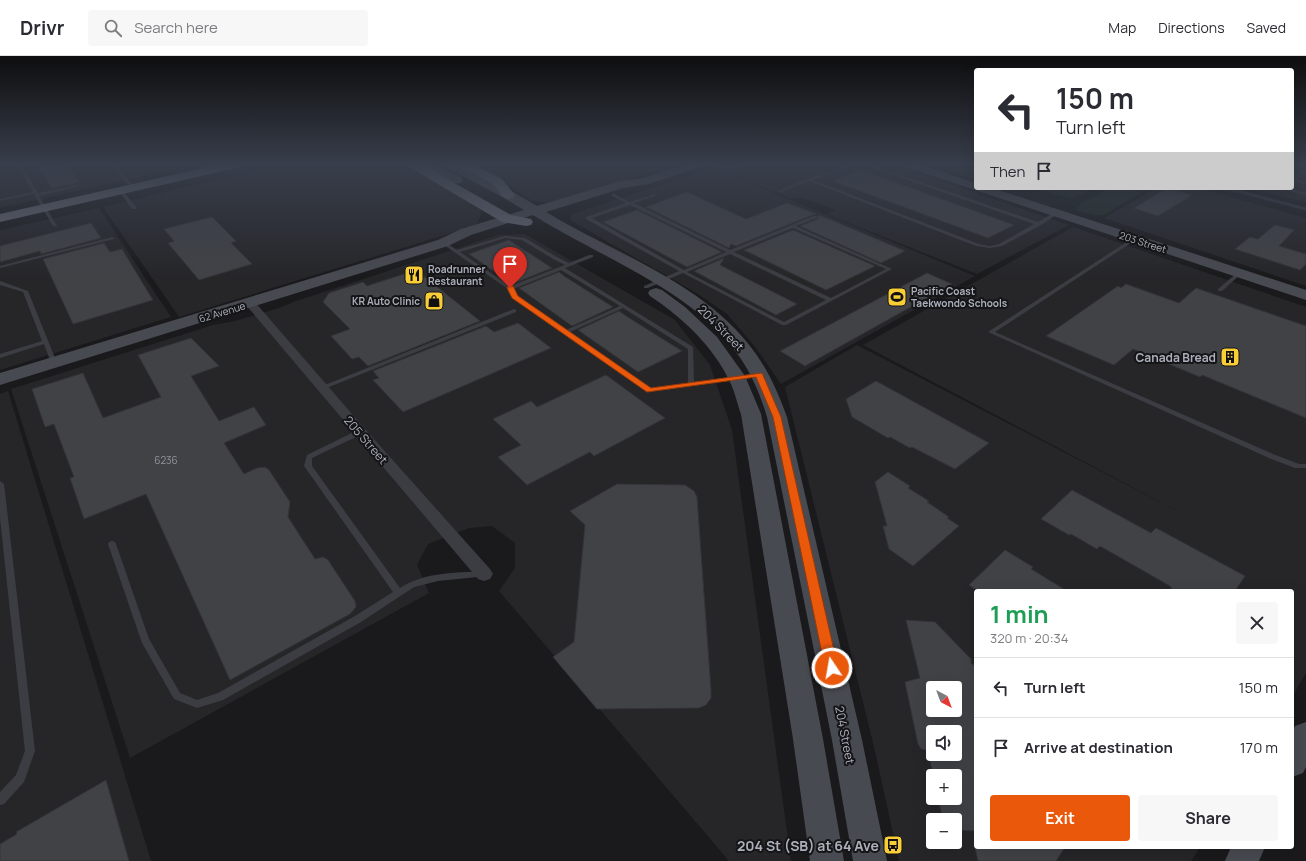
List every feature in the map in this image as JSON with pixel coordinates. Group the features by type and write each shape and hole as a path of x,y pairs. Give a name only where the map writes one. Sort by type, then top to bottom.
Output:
{"highway":[{"path":"0,218 74,202"},
{"path":"484,202 517,219"}],"main road":[{"name":"204 Street","path":"489,202 517,219 591,256 691,300 718,322 744,349 751,414 803,708 827,861"},
{"name":"204 Street","path":"519,202 654,284 674,305 698,326 720,350 771,398 780,429 847,740 870,861"},
{"name":"62 Avenue","path":"540,214 575,202"},
{"name":"62 Avenue","path":"444,243 466,232 588,202"},
{"name":"203 Street","path":"1022,202 1306,295"},
{"name":"62 Avenue","path":"0,379 444,243 475,238 517,219"},
{"path":"1294,758 1306,736"},
{"path":"1242,861 1247,849"}],"street":[{"name":"205 Street","path":"250,303 484,574"}],"lane":[{"path":"40,202 54,226"},
{"path":"131,202 134,208"},
{"path":"627,202 831,300"},
{"path":"634,202 588,218 684,272 784,324 890,269 792,226"},
{"path":"865,202 978,245 990,247 1000,245 1057,213"},
{"path":"974,202 1039,224"},
{"path":"654,284 815,217"},
{"path":"457,252 505,237 523,239 570,265"},
{"path":"0,268 112,238"},
{"path":"1134,239 991,332 1271,456 1298,466 1306,466"},
{"path":"444,243 510,288 515,297 650,390 748,376"},
{"path":"510,288 591,256"},
{"path":"562,268 691,348 691,384"},
{"path":"1220,290 1240,273"},
{"path":"0,283 25,291 54,362"},
{"path":"565,332 624,306"},
{"path":"322,388 514,311"},
{"path":"0,356 45,342"},
{"path":"360,432 308,457 308,466 398,592"},
{"path":"0,484 30,750 20,778 0,800"},
{"path":"112,544 145,640 177,696 197,704 220,697 358,619 412,584 438,578 484,574"}],"shaded area":[{"path":"0,202 29,202 0,208"},
{"path":"126,202 467,202 482,211 477,225 179,317 103,207"},
{"path":"610,202 794,202 975,276 781,384 756,348 727,314 698,294 570,220 572,214"},
{"path":"813,202 1001,202 1069,225 977,274 826,214 836,210"},
{"path":"1085,202 1126,202 1102,216 1096,216 1076,210 1079,208 1075,207"},
{"path":"1133,202 1247,202 1306,218 1306,286 1104,218"},
{"path":"99,208 171,317 0,370 0,230"},
{"path":"1073,227 1306,307 1306,673 1294,694 1294,589 974,589 974,849 1199,849 1191,861 899,861 875,751 785,387 857,345 1189,517 863,345"},
{"path":"525,234 675,320 710,365 732,430 791,861 729,861 499,591 515,568 515,543 492,526 469,528 428,544 417,565 429,593 130,758 11,389 213,325 235,321 279,308 296,301 498,235"},
{"path":"8,391 151,861 0,861 0,394"}],"building":[{"path":"661,202 708,202 746,219 787,203 816,214 736,246 731,244 729,248 646,207"},
{"path":"889,202 949,202 1014,225 988,238"},
{"path":"1145,202 1181,202 1158,216 1134,208"},
{"path":"637,210 722,252 687,267 603,222"},
{"path":"818,215 905,251 881,263 800,226 818,219"},
{"path":"212,217 236,241 231,243 252,264 199,280 168,243 174,241 164,229"},
{"path":"91,223 101,238 41,254 40,251 0,262 0,246"},
{"path":"1275,225 1294,230 1279,246 1306,254 1306,264 1300,270 1235,249 1250,237 1258,239"},
{"path":"793,230 875,266 826,290 744,250"},
{"path":"509,240 552,268 512,284 469,254"},
{"path":"104,243 110,252 122,249 153,300 73,324 43,259"},
{"path":"724,258 720,265 797,304 776,315 694,271"},
{"path":"416,270 480,321 368,366 359,357 352,359 331,336 350,329 323,302 329,293 363,282 367,286"},
{"path":"559,272 613,307 572,326 519,288"},
{"path":"927,273 952,284 805,366 780,351"},
{"name":"Canada Bread","path":"1126,284 1179,303 1196,288 1306,326 1306,418 1202,375 1200,377 1133,349 1114,365 1046,336 1118,286 1121,288"},
{"path":"619,311 682,351 638,372 578,330"},
{"path":"518,323 551,348 403,412 373,380 379,378 373,371 486,326 494,332"},
{"path":"191,338 219,366 191,376 219,421 254,407 266,425 224,443 244,474 257,468 265,467 269,470 290,502 288,517 315,559 323,557 328,560 355,601 356,607 350,614 230,680 146,494 84,519 70,478 74,477 54,424 45,427 32,389 83,373 103,418 161,397 138,355"},
{"path":"606,375 665,418 594,456 590,452 527,485 498,457 521,445 493,419 531,401 537,407"},
{"path":"876,381 989,443 955,469 912,447 910,448 890,437 888,438 852,417 846,399"},
{"path":"888,472 910,486 908,488 929,501 927,502 959,526 913,566 889,549 883,526 887,526 875,482"},
{"path":"617,484 685,485 694,491 697,497 711,690 711,698 706,705 699,708 597,709 553,657 574,642 585,525 570,511"},
{"path":"1072,490 1151,533 1156,528 1245,576 1236,589 1172,589 1170,586 1100,546 1097,549 1041,519"},
{"path":"1005,550 1033,567 1031,569 1064,589 975,589 969,585"},
{"path":"906,620 935,622 971,659 971,663 974,665 974,831 962,830 962,813 941,813 940,805 962,805 962,769 932,769 930,761 962,761 962,725 926,725 926,750 921,749 918,744 905,682 920,678"},
{"path":"106,780 129,861 0,861 0,844 17,834 16,832"},
{"path":"975,849 1064,849 1056,861 978,861"}],"waterway":[{"path":"1278,202 1306,209"}],"place":[{"name":"Roadrunner Restaurant","path":"414,275"},
{"name":"Pacific Coast Taekwondo Schools","path":"897,297"},
{"name":"KR Auto Clinic","path":"434,301"},
{"name":"Canada Bread","path":"1230,357"},
{"name":"204 St (SB) at 64 Ave","path":"893,845"}],"route":[{"path":"510,288 515,297 650,390 759,374 771,398 777,417 832,668"}]}
